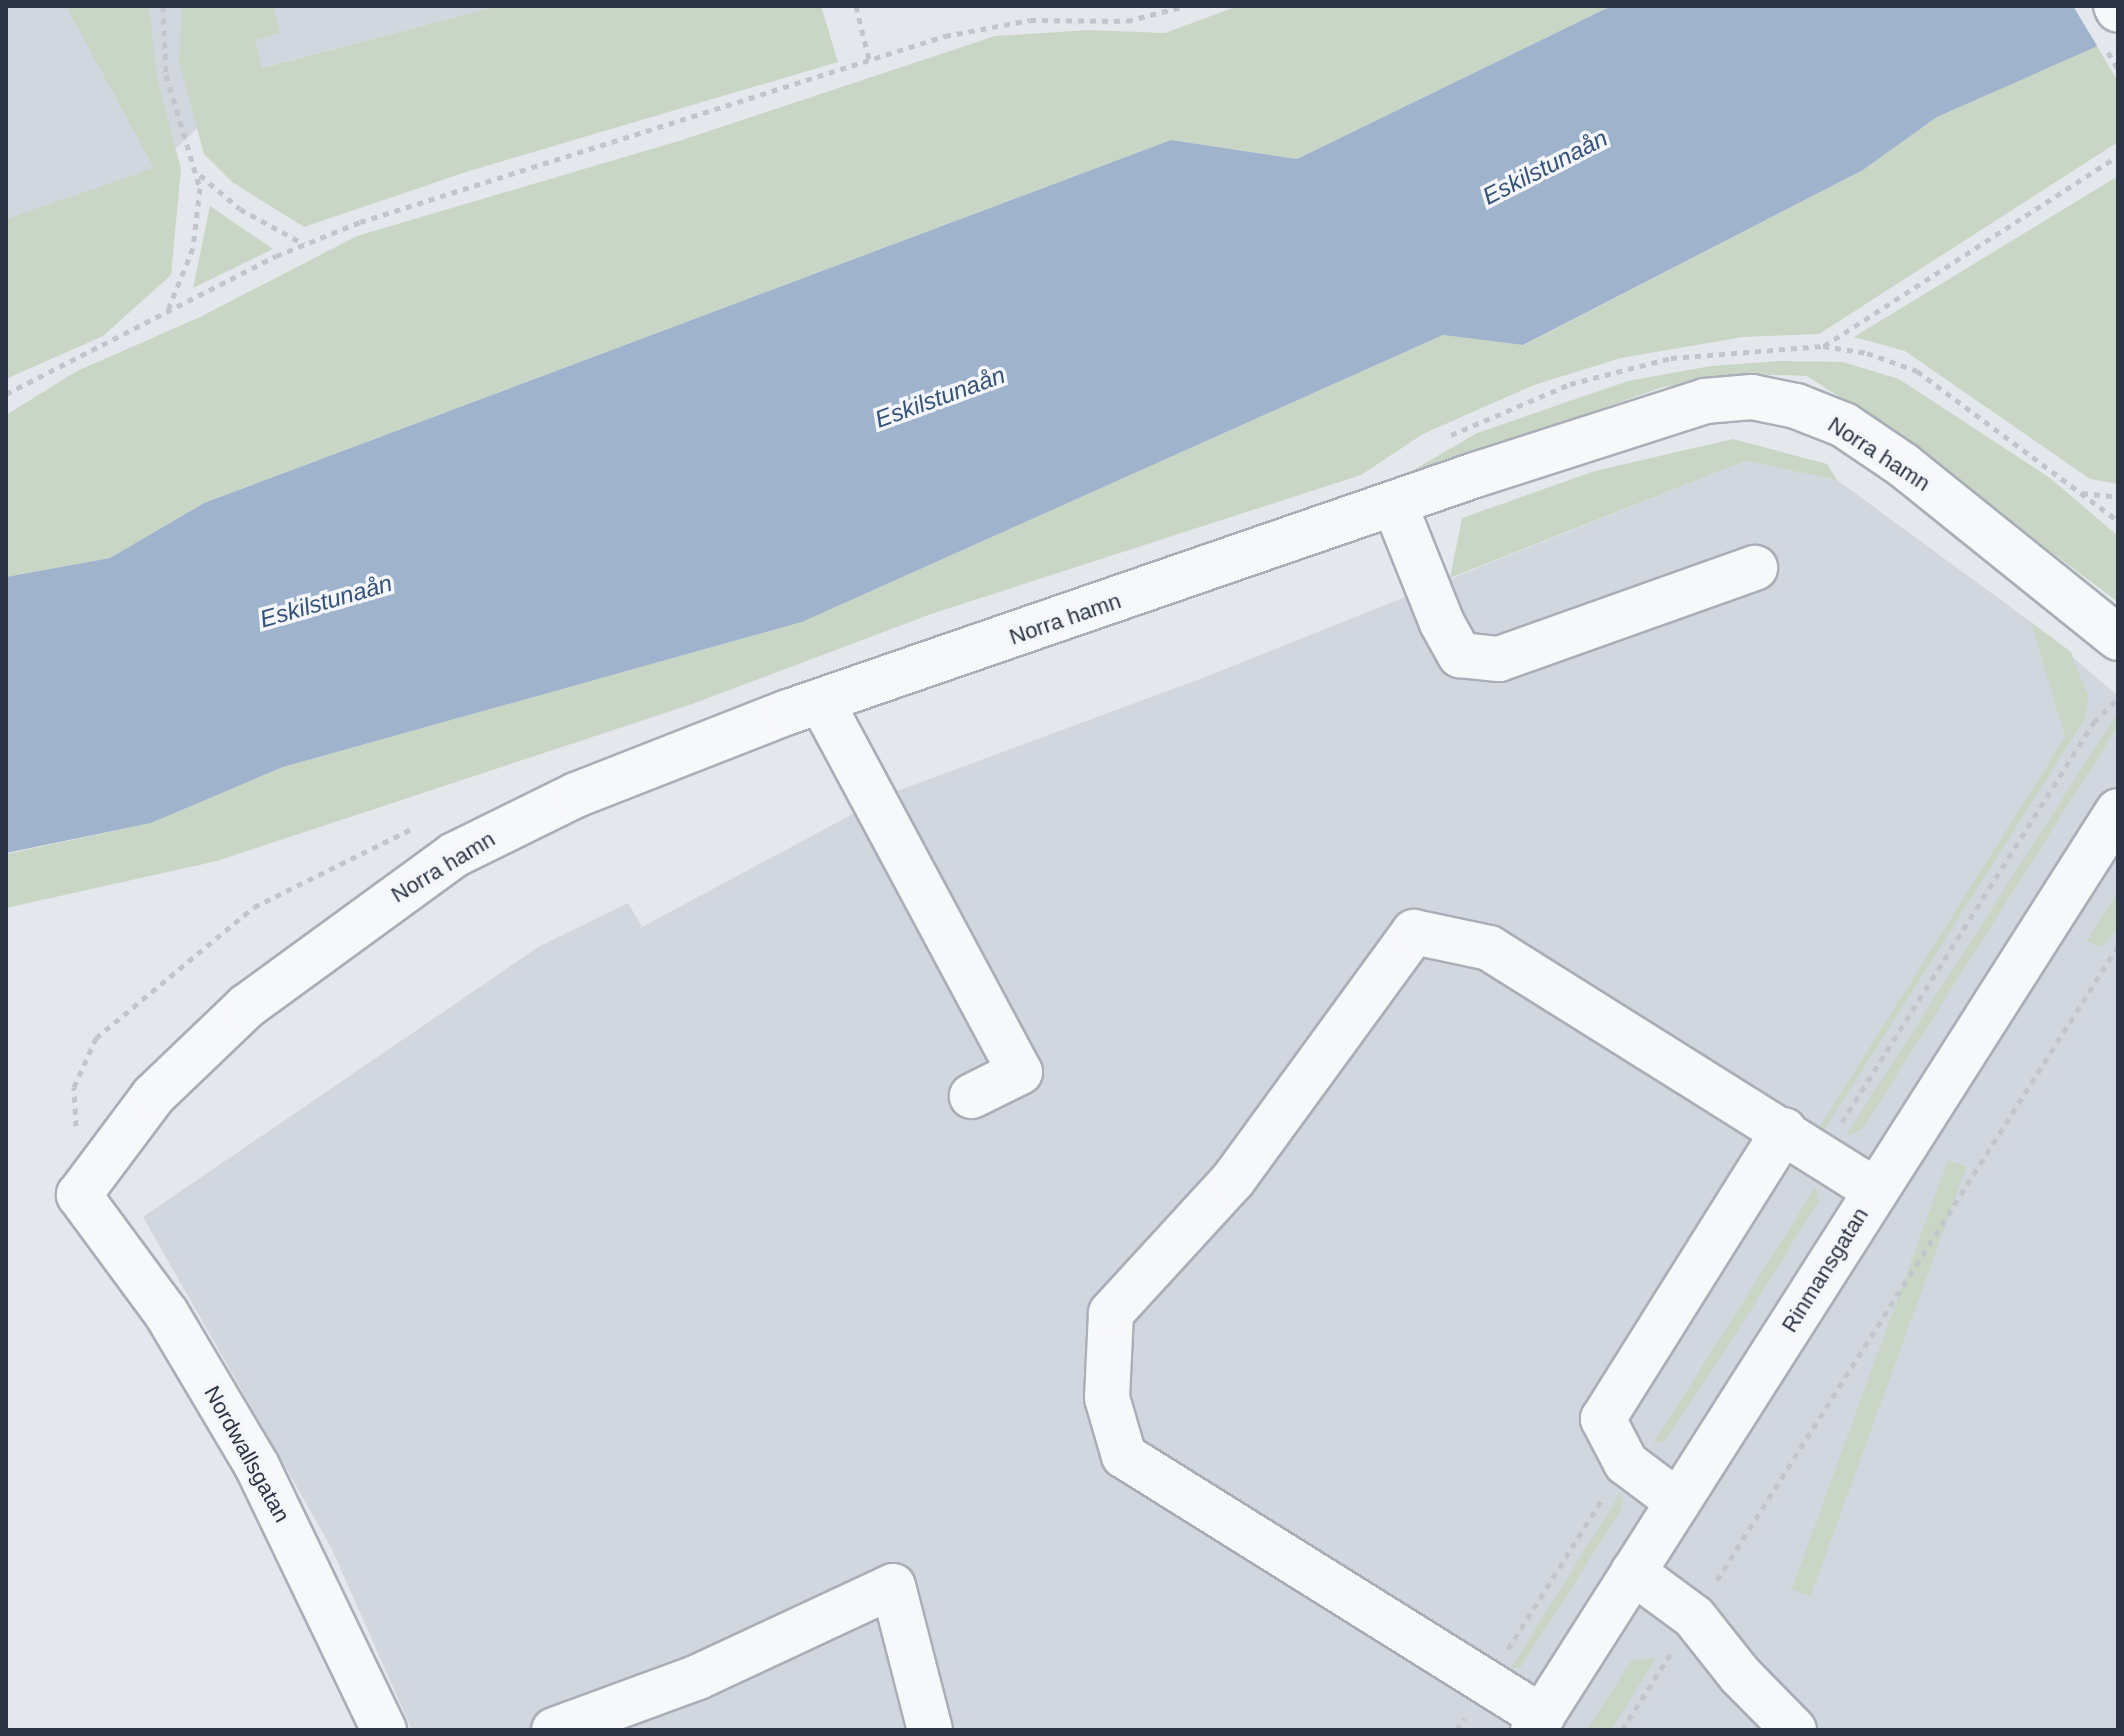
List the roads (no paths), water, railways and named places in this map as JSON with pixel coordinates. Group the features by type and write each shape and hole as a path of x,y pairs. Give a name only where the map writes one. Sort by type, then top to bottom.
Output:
{"street":[{"name":"Norra hamn","path":"79,1195 153,1096 247,1006 454,855 576,795 821,701 1394,503 1705,401 1752,397 1796,406 1844,425 1903,465 2118,638"},
{"path":"1394,503 1442,623 1460,655 1499,659 1755,568"},
{"path":"821,701 1020,1072 972,1096"},
{"name":"Rinmansgatan","path":"1538,1723 2118,811"},
{"path":"1538,1723 1124,1456 1107,1398 1111,1313 1233,1180 1414,932 1489,948 1784,1130 1875,1190"},
{"path":"1678,1502 1626,1463 1603,1419 1784,1130"},
{"name":"Nordwallsgatan","path":"79,1195 166,1313 257,1466 384,1730"},
{"path":"1633,1572 1694,1617 1740,1675 1794,1730"},
{"path":"554,1730 698,1677 893,1586 930,1730"}],"water":[{"name":"Eskilstunaån","path":"1611,6 2118,6 2118,37 1937,117 1863,170 1523,345 1443,335 802,622 283,767 151,823 6,853 6,577 110,558 204,503 1171,140 1297,159"}]}
